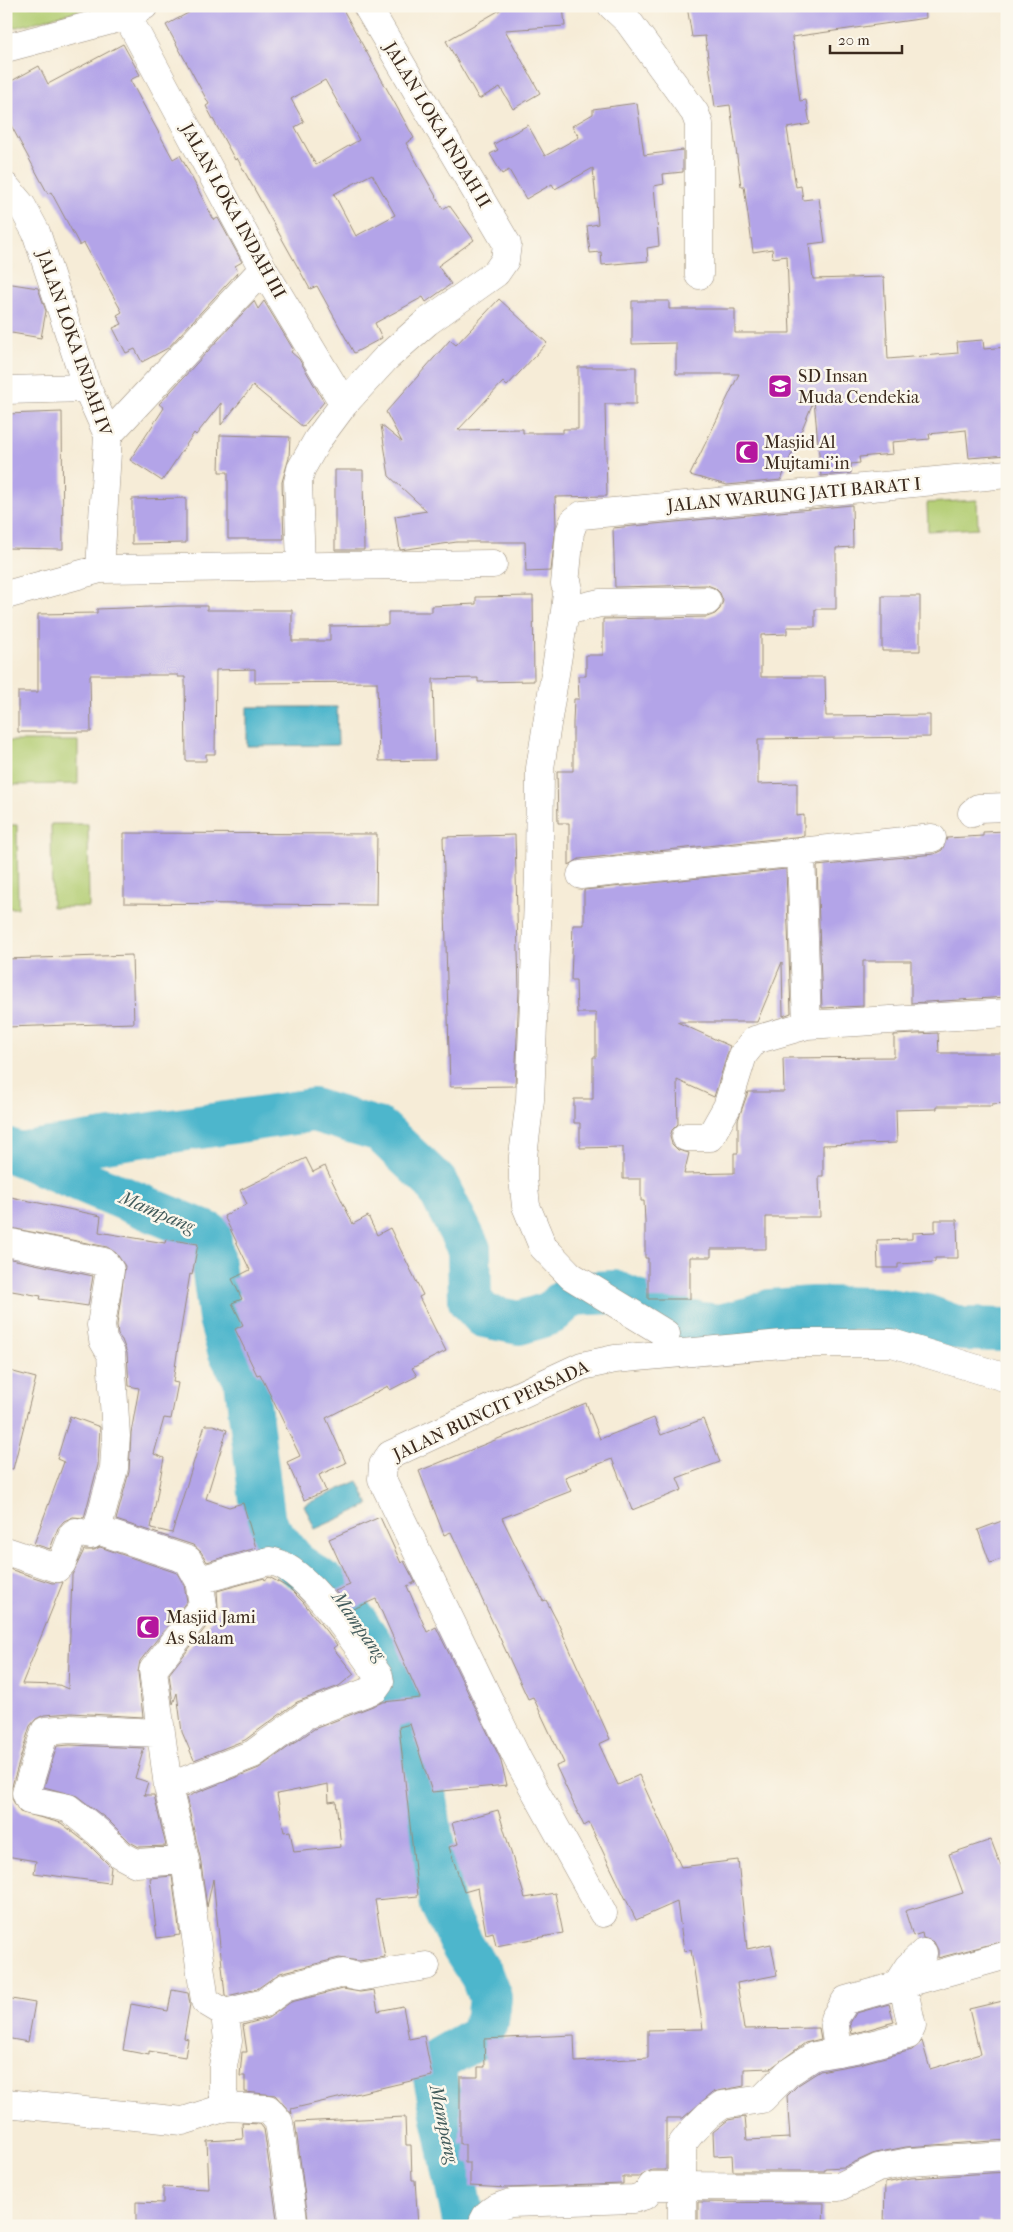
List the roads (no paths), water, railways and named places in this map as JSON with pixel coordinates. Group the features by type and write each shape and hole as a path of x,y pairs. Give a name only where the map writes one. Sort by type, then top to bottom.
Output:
{"street":[{"name":"JALAN LOKA INDAH II","path":"344,404 386,358 420,328 496,274 505,260 507,244 367,6"},
{"path":"612,6 628,21 697,118 699,275"},
{"path":"6,48 135,11"},
{"name":"JALAN LOKA INDAH III","path":"135,11 263,269 344,404"},
{"name":"JALAN LOKA INDAH IV","path":"6,187 22,206 36,232 87,388 108,435 100,569"},
{"path":"108,435 263,269"},
{"path":"6,390 87,388"},
{"path":"301,565 298,482 301,468 318,440 344,404"},
{"name":"JALAN WARUNG JATI BARAT I","path":"565,611 568,584 565,584 570,532 574,521 582,515 1007,474"},
{"path":"6,595 100,569 493,564"},
{"path":"666,1334 571,1276 543,1247 526,1206 523,1156 530,1100 538,894 540,768 565,611 600,603 707,601"},
{"path":"972,813 978,808 1007,807"},
{"path":"581,875 932,838"},
{"path":"801,852 807,1025"},
{"path":"686,1137 710,1137 727,1107 742,1055 755,1040 807,1025 1007,1013"},
{"path":"6,1242 104,1262 110,1270 101,1325 103,1340 111,1354 116,1436 114,1468 97,1530 91,1535 76,1532 73,1534 62,1563 57,1568 6,1551"},
{"name":"JALAN BUNCIT PERSADA","path":"603,1913 518,1760 382,1479 383,1465 390,1455 582,1366 615,1359 792,1343 892,1343 1007,1378"},
{"path":"97,1530 188,1560 199,1580 203,1605 153,1670 168,1787 185,1860 205,2001 225,2013 264,2003 284,1988 343,1973 358,1977 426,1966"},
{"path":"168,1787 253,1754 306,1715 375,1690 380,1682 379,1676 316,1591 278,1561 269,1560 199,1580"},
{"path":"160,1733 70,1729 45,1731 26,1793 29,1800 68,1808 98,1832 121,1855 136,1863 185,1860"},
{"path":"682,2226 682,2144 692,2130 722,2104 762,2098 788,2073 814,2056 908,2035 912,2026 901,1978 908,1967 923,1953"},
{"path":"838,2052 834,2019 846,2000 1007,1955"},
{"path":"225,2013 228,2041 223,2066 223,2092 227,2107"},
{"path":"6,2103 183,2121 227,2107 268,2109 279,2122 294,2226"},
{"path":"482,2226 487,2213 496,2207 512,2203 634,2199 646,2195 652,2186 839,2187 878,2168 910,2162 1007,2156"}],"water":[{"path":"247,707 337,707 338,745 247,746"},
{"path":"358,1481 369,1505 315,1529 304,1505"}],"waterway":[{"path":"18,1154 313,1110 380,1130 436,1183 469,1249 470,1301 484,1316 519,1323 551,1313 572,1294 614,1292 686,1322 720,1326 753,1318 770,1311 813,1308 881,1309 926,1316 961,1329 1007,1330"},
{"name":"Mampang","path":"6,1149 209,1234 220,1318 229,1350 246,1381 264,1524 296,1564 332,1588 391,1673 413,1724 442,1905 463,1947 482,1977 490,1998 487,2021 478,2037 440,2059 433,2068 465,2226"}],"place":[{"name":"SD Insan Muda Cendekia","path":"780,386"},
{"name":"Masjid Al Mujtami'in","path":"747,452"},
{"name":"Masjid Jami As Salam","path":"148,1627"}]}
